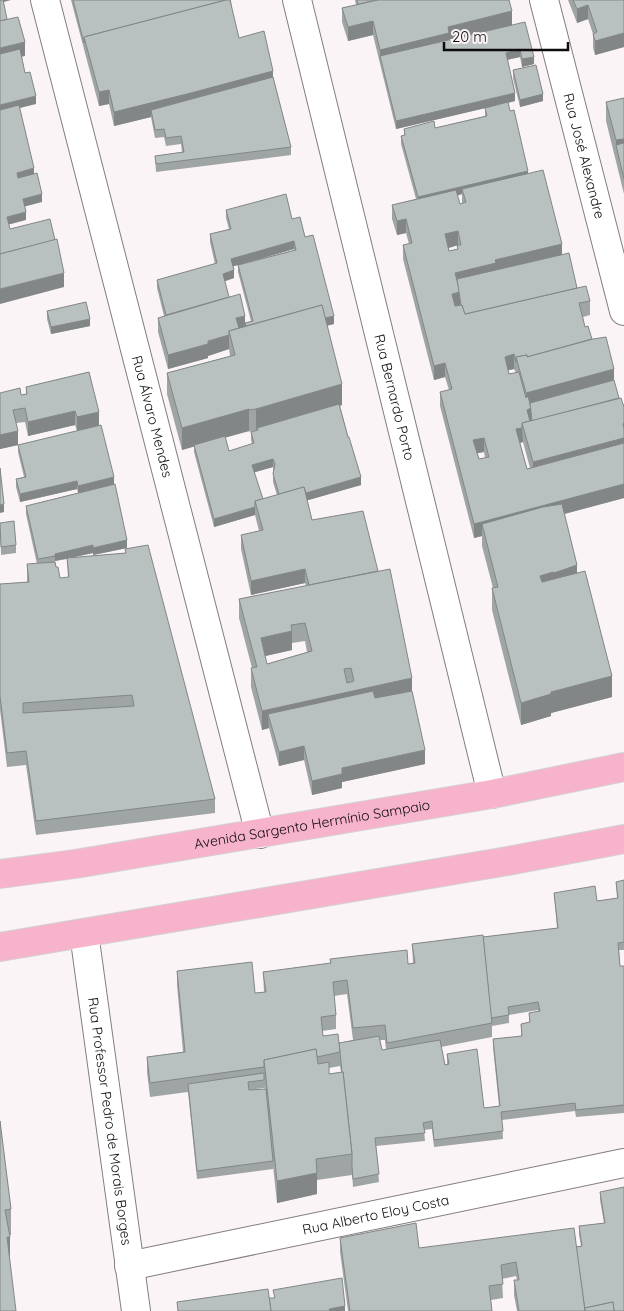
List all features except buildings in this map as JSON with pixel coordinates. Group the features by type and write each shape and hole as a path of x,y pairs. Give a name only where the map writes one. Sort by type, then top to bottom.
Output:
{"main road":[{"name":"Avenida Sargento Hermínio Sampaio","path":"0,874 75,864 260,834 492,794 624,767"},
{"path":"0,947 508,861 624,839"}],"street":[{"name":"Rua Álvaro Mendes","path":"45,0 260,834"},
{"name":"Rua Bernardo Porto","path":"297,0 492,794"},
{"name":"Rua José Alexandre","path":"544,0 624,311"},
{"name":"Rua Professor Pedro de Morais Borges","path":"84,932 136,1311"},
{"name":"Rua Alberto Eloy Costa","path":"129,1266 624,1164"}]}
